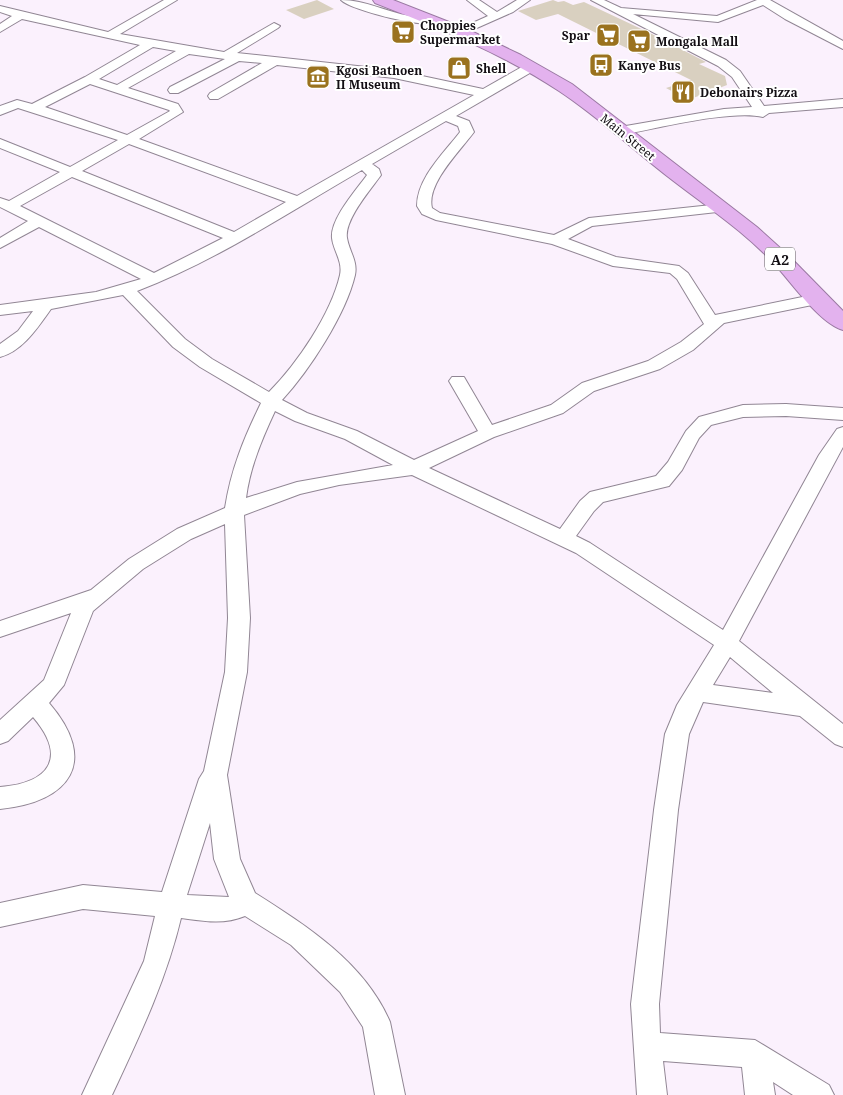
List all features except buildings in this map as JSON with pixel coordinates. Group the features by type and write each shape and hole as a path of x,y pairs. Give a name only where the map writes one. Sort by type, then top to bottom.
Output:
{"highway":[{"name":"Main Street","path":"384,7 402,8 458,30 478,28 530,67 566,88 647,153 721,208 781,259 834,311"},
{"path":"432,20 478,28"}],"street":[{"path":"111,35 172,0"},
{"path":"346,0 384,7 408,19 432,20"},
{"path":"472,0 496,16"},
{"path":"478,28 525,0"},
{"path":"596,0 722,64 736,74 760,104"},
{"path":"620,12 643,10 718,19 763,0 788,17 843,46"},
{"path":"0,9 111,35 187,50 416,77 486,94"},
{"path":"0,29 20,15"},
{"path":"174,90 231,56 274,26"},
{"path":"34,108 89,80 152,43"},
{"path":"118,89 187,50"},
{"path":"214,96 275,61"},
{"path":"0,310 46,305 126,289 196,258 486,94 530,67"},
{"path":"5,204 73,171 174,114 176,108 89,80"},
{"path":"0,111 18,104 34,108 130,140 297,202"},
{"path":"623,134 731,112 760,104 843,104"},
{"path":"599,113 658,127 701,121 760,104 800,106 843,104"},
{"path":"446,116 464,124 467,132 442,162 425,194 423,204 425,210 436,216 556,240 608,259 666,267 679,272 712,324"},
{"path":"647,153 658,127"},
{"path":"0,143 73,171 233,238"},
{"path":"96,1095 139,1006 157,961 171,906 216,763 236,672 239,618 234,513 244,462 271,402 288,383 305,358 330,318 340,297 348,273 347,260 339,237 341,228 350,208 374,175 374,172 363,164"},
{"path":"5,204 115,258 151,278"},
{"path":"556,240 589,222 721,208"},
{"path":"0,244 38,220"},
{"path":"126,289 179,342 206,363 271,402 301,417 352,435 411,468 564,538 646,588 726,643 843,737"},
{"path":"0,352 24,334 46,305"},
{"path":"0,734 53,685 84,607 93,597 136,564 168,543 257,501 297,488 339,479 411,468 488,433 557,409 588,387 654,365 687,346 712,324 728,316 834,311"},
{"path":"458,381 488,433"},
{"path":"564,538 587,506 598,497 662,481 675,466 692,435 706,421 743,411 786,410 843,414"},
{"path":"652,1095 645,1004 675,743 685,712 726,643 823,463 843,433"},
{"path":"0,629 93,597"},
{"path":"698,692 806,707"},
{"path":"0,798 30,794 48,785 58,773 64,758 61,739 49,719 35,703"},
{"path":"216,763 216,793 227,858 241,895 246,902 300,936 350,984 376,1022 390,1095"},
{"path":"0,915 82,897 220,910 231,909 246,902"},
{"path":"647,1046 755,1054 819,1095"},
{"path":"755,1054 760,1095"}],"place":[{"name":"Choppies Supermarket","path":"403,32"},
{"name":"Spar","path":"608,35"},
{"name":"Mongala Mall","path":"639,41"},
{"name":"Kanye Bus","path":"601,65"},
{"name":"Shell","path":"459,68"},
{"name":"Kgosi Bathoen II Museum","path":"318,77"},
{"name":"Debonairs Pizza","path":"683,92"}]}
